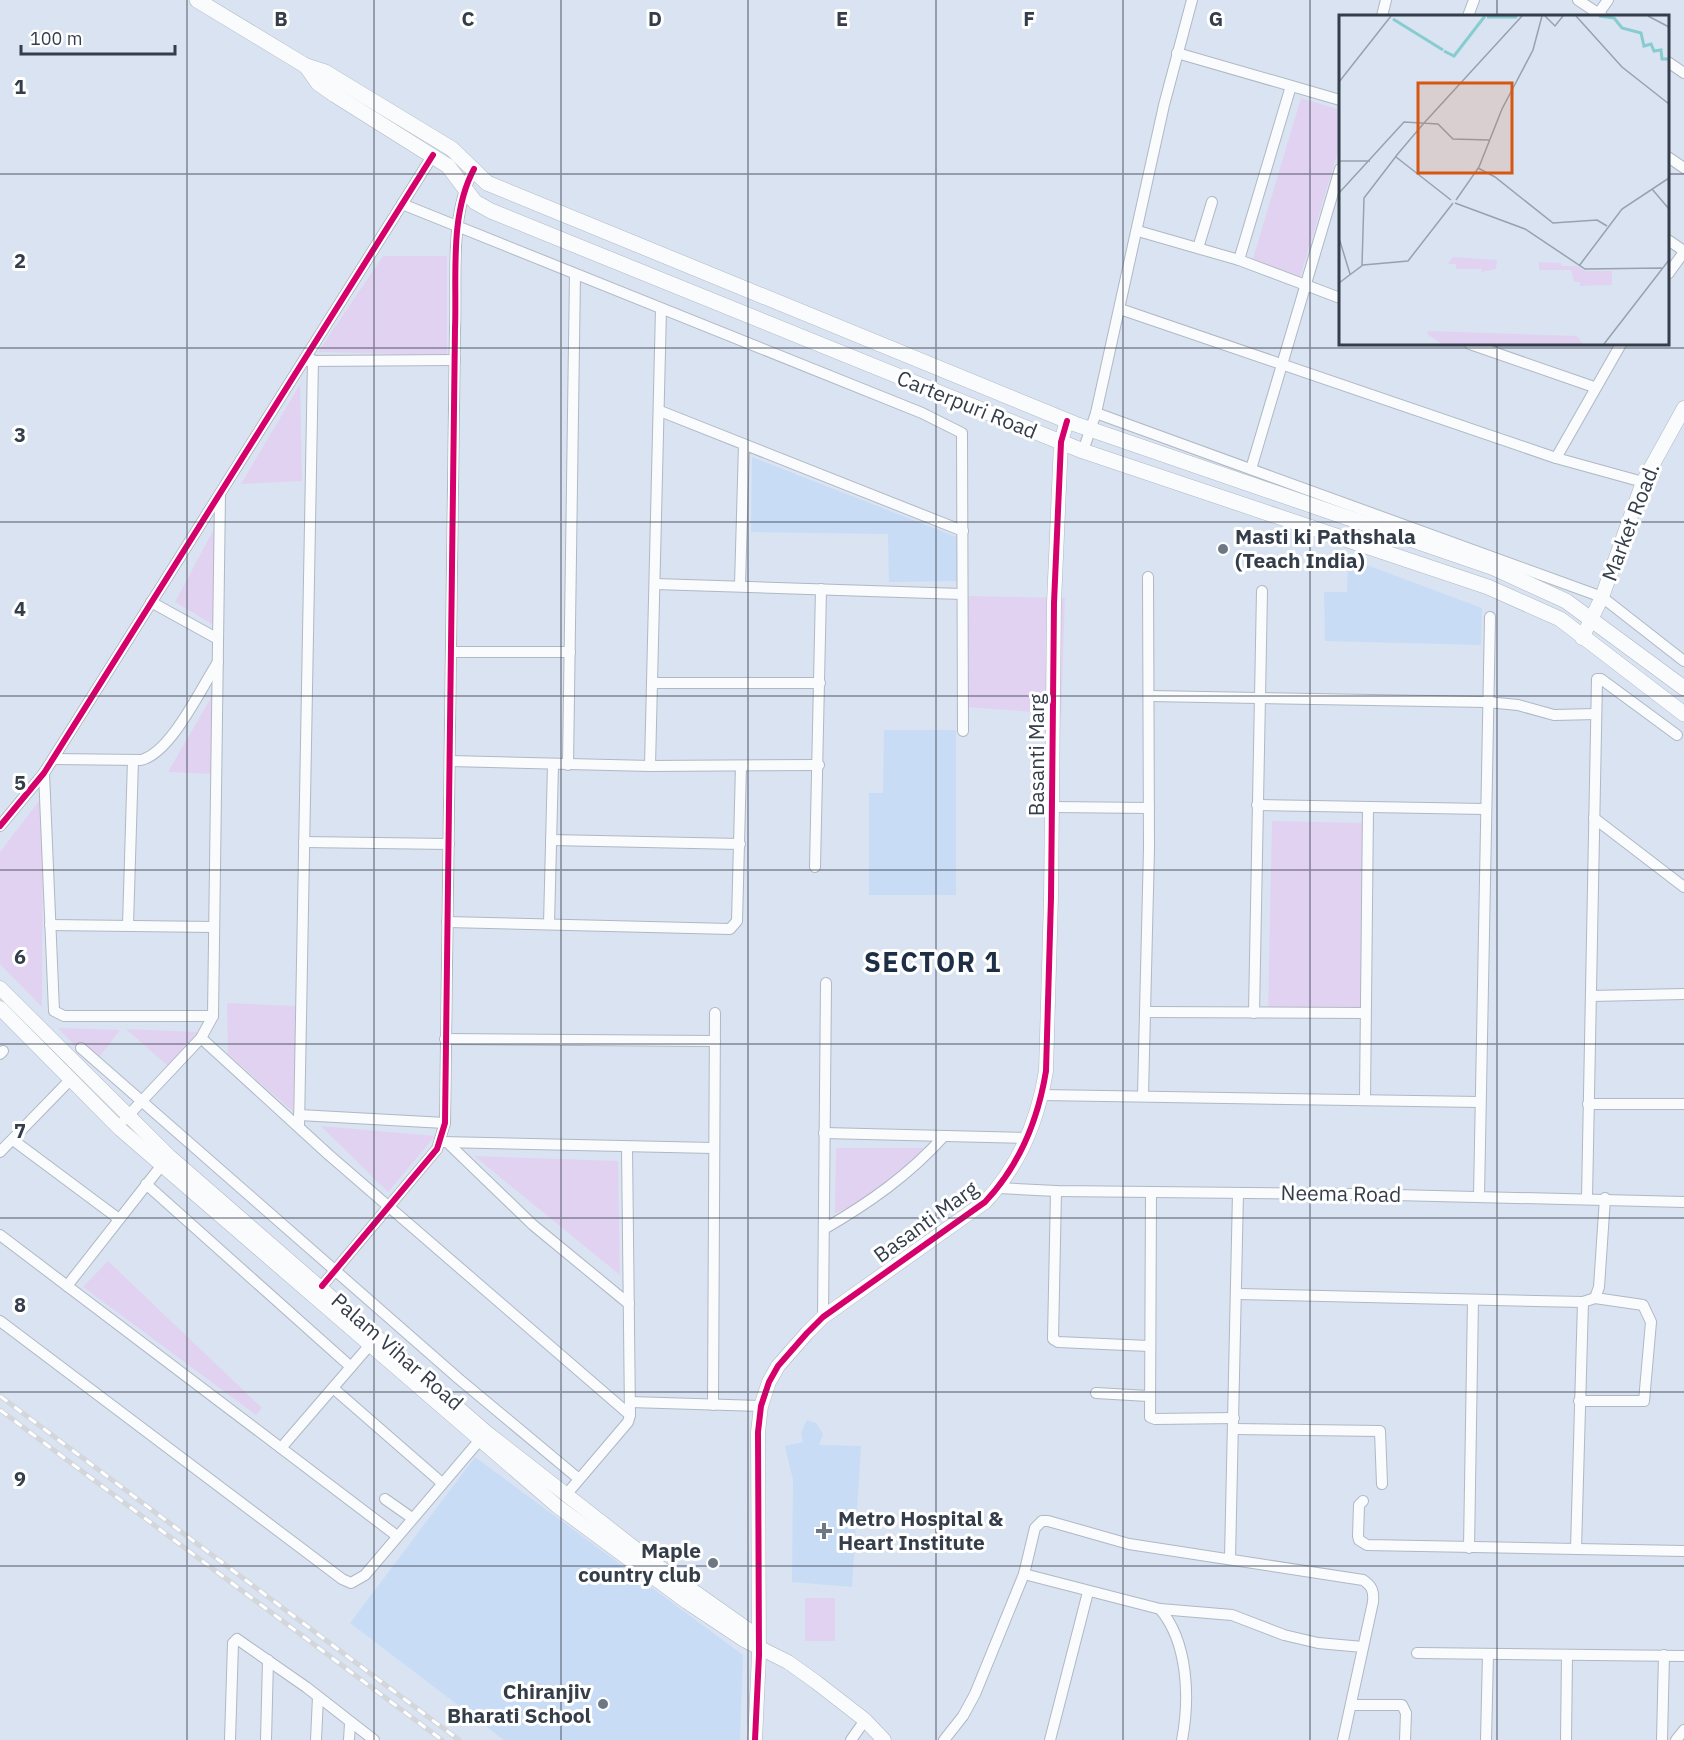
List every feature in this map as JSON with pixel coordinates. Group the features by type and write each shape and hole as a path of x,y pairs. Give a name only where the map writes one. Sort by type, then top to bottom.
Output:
{"main road":[{"name":"Carterpuri Road","path":"197,0 306,66 325,72 441,142 465,159 488,183 1067,421 1494,568 1566,601 1684,687"},
{"name":"Carterpuri Road","path":"306,66 318,83 334,95 448,166 475,202 491,211 1083,451 1488,587 1560,619 1684,714"}],"street":[{"path":"1083,451 1096,413 1177,53 1192,0"},
{"path":"1382,15 1386,0"},
{"path":"1468,15 1474,0"},
{"path":"1578,0 1600,15 1608,0"},
{"path":"1177,53 1339,99"},
{"path":"1669,63 1684,73"},
{"path":"1239,260 1291,86"},
{"path":"0,826 44,773 220,494 308,361 433,155"},
{"path":"1669,158 1684,168"},
{"path":"322,1286 445,1143 455,360 459,226 464,188 474,170"},
{"path":"1251,469 1339,175"},
{"path":"1198,248 1212,202"},
{"path":"402,204 958,429 964,439 963,731"},
{"path":"1329,207 1339,210"},
{"path":"1138,231 1239,260 1339,297"},
{"path":"1669,241 1684,252 1669,273"},
{"path":"568,765 575,274"},
{"path":"650,766 661,309"},
{"path":"1120,309 1556,458 1642,482"},
{"path":"1473,345 1594,387"},
{"path":"1556,458 1594,387 1620,345"},
{"path":"308,361 455,360"},
{"path":"299,1127 308,361"},
{"name":"Market Road.","path":"1582,638 1602,597 1642,482 1684,408"},
{"path":"660,411 963,531"},
{"path":"1096,413 1602,597 1684,661"},
{"name":"Basanti Marg","path":"755,1740 758,1644 758,1432 761,1406 778,1366 823,1317 985,1202 999,1188 1027,1138 1042,1095 1046,1060 1053,807 1054,603 1061,442 1067,421"},
{"path":"740,585 744,445"},
{"path":"122,1121 201,1038 213,1016 220,494"},
{"path":"1143,1095 1149,808 1148,577"},
{"path":"656,584 962,594"},
{"path":"815,867 821,589"},
{"path":"1254,1013 1262,591"},
{"path":"151,602 218,639"},
{"path":"1479,1196 1486,702 1490,617"},
{"path":"451,652 570,652"},
{"path":"53,759 133,760 149,758 160,750 218,662"},
{"path":"1587,1198 1597,680 1601,679 1677,735"},
{"path":"652,683 820,683"},
{"path":"1150,696 1486,702 1518,705 1554,715 1596,714"},
{"path":"128,925 133,760"},
{"path":"450,761 553,765 819,765"},
{"path":"549,924 553,765"},
{"path":"447,922 730,929 737,921 741,766"},
{"path":"44,773 52,1006 58,1014 213,1016"},
{"path":"1257,805 1485,809"},
{"path":"1053,807 1149,808"},
{"path":"1365,1099 1368,808"},
{"path":"1594,818 1684,886"},
{"path":"551,840 740,844"},
{"path":"304,842 449,844"},
{"path":"50,925 214,927"},
{"path":"823,1317 826,983"},
{"name":"Palam Vihar Road","path":"0,988 122,1121"},
{"path":"1591,996 1684,994"},
{"name":"Palam Vihar Road","path":"0,1008 71,1078 375,1340 483,1436 557,1506 744,1640 758,1644 816,1682 865,1720 884,1740"},
{"path":"1146,1012 1365,1013"},
{"path":"713,1405 715,1013"},
{"path":"201,1038 390,1208 630,1415"},
{"path":"445,1039 715,1041"},
{"path":"81,1048 141,1103 579,1479"},
{"path":"0,1152 71,1078"},
{"path":"1042,1095 1479,1102"},
{"path":"1588,1104 1684,1104"},
{"path":"299,1115 445,1124"},
{"path":"824,1132 1027,1138"},
{"path":"824,1229 895,1184 922,1161 944,1136"},
{"path":"13,1140 119,1219"},
{"path":"445,1143 713,1148"},
{"path":"445,1143 533,1225 629,1304"},
{"path":"565,1496 628,1422 630,1415 627,1147"},
{"path":"67,1286 165,1160"},
{"name":"Palam Vihar Road","path":"165,1160 322,1286 375,1340"},
{"path":"146,1184 351,1367"},
{"name":"Neema Road","path":"999,1188 1056,1191 1605,1198 1684,1202"},
{"path":"1056,1191 1053,1339 1058,1342 1149,1346"},
{"path":"1151,1192 1149,1413 1155,1419 1380,1431 1382,1484"},
{"path":"1230,1558 1238,1193"},
{"path":"1595,1298 1599,1287 1605,1198"},
{"path":"0,1235 397,1536"},
{"path":"1237,1294 1584,1302 1595,1298 1637,1302 1643,1305 1651,1322 1646,1398 1644,1401 1635,1403 1579,1401"},
{"path":"1469,1548 1473,1300"},
{"path":"1576,1549 1584,1302"},
{"path":"0,1321 347,1581 361,1580 483,1436"},
{"path":"282,1448 375,1340"},
{"path":"333,1388 442,1483"},
{"path":"1096,1394 1148,1396"},
{"path":"630,1402 761,1406"},
{"name":"Palam Vihar Road","path":"483,1436 655,1564 750,1631 758,1644"},
{"path":"385,1499 412,1518"},
{"path":"1363,1501 1359,1505 1358,1536 1363,1543 1379,1546 1684,1551"},
{"path":"944,1740 963,1716 975,1694 1024,1574 1035,1528 1042,1521 1055,1522 1130,1544 1363,1580 1369,1584 1374,1594 1343,1740"},
{"path":"1024,1574 1160,1609 1232,1615 1284,1635 1318,1643 1363,1647"},
{"path":"1050,1740 1088,1592"},
{"path":"1160,1609 1172,1625 1179,1645 1186,1701 1182,1740"},
{"path":"230,1740 234,1640 238,1640 268,1660 374,1740"},
{"path":"1417,1653 1684,1656"},
{"path":"1486,1740 1488,1654"},
{"path":"1566,1740 1568,1655"},
{"path":"1662,1740 1664,1655"},
{"path":"266,1740 268,1660"},
{"path":"316,1740 318,1697"},
{"path":"1350,1705 1402,1705 1406,1713 1405,1740"},
{"path":"851,1740 865,1720"},
{"path":"349,1740 350,1723"},
{"path":"1676,1740 1684,1730"}],"shaded area":[{"path":"1301,98 1339,110 1339,148 1300,277 1252,262"},
{"path":"383,256 447,256 447,355 318,352"},
{"path":"300,384 302,481 241,484"},
{"path":"752,457 962,539 960,581 889,582 888,534 751,532"},
{"path":"215,527 217,627 175,602"},
{"path":"1348,558 1482,608 1481,645 1325,641 1324,592 1347,592"},
{"path":"965,596 1065,598 1061,714 966,707"},
{"path":"212,696 212,774 168,772"},
{"path":"884,730 956,730 956,895 869,895 869,793 883,793"},
{"path":"43,796 42,1007 0,964 0,852"},
{"path":"1272,821 1366,823 1362,1013 1268,1011"},
{"path":"227,1003 296,1006 293,1112 228,1054"},
{"path":"58,1028 120,1030 93,1065"},
{"path":"126,1029 198,1032 168,1066"},
{"path":"321,1126 435,1136 388,1192"},
{"path":"836,1148 923,1148 883,1186 835,1213"},
{"path":"474,1156 618,1161 620,1275"},
{"path":"108,1261 262,1408 256,1415 83,1287"},
{"name":"Metro Hospital & Heart Institute","path":"807,1420 816,1423 823,1434 819,1445 861,1446 852,1587 792,1582 793,1480 785,1446 803,1442 801,1433"},
{"path":"475,1457 743,1655 740,1740 504,1740 350,1623"},
{"path":"805,1598 835,1598 835,1641 805,1641"}],"railway":[{"path":"0,1396 459,1740"},
{"path":"0,1410 442,1740"}],"cycle path":[{"path":"0,826 44,773 433,155"},
{"path":"322,1286 437,1149 445,1123 456,247 461,206 474,169"},
{"path":"755,1740 759,1655 758,1432 761,1406 769,1382 778,1366 823,1317 985,1202 1017,1158 1038,1107 1046,1071 1051,898 1054,603 1061,442 1067,421"}],"place":[{"name":"Masti ki Pathshala (Teach India)","path":"1223,549"},
{"name":"Metro Hospital & Heart Institute","path":"824,1531"},
{"name":"Maple country club","path":"713,1563"},
{"name":"Chiranjiv Bharati School","path":"603,1704"}],"district":[{"name":"SECTOR 1","path":"933,963"}]}
